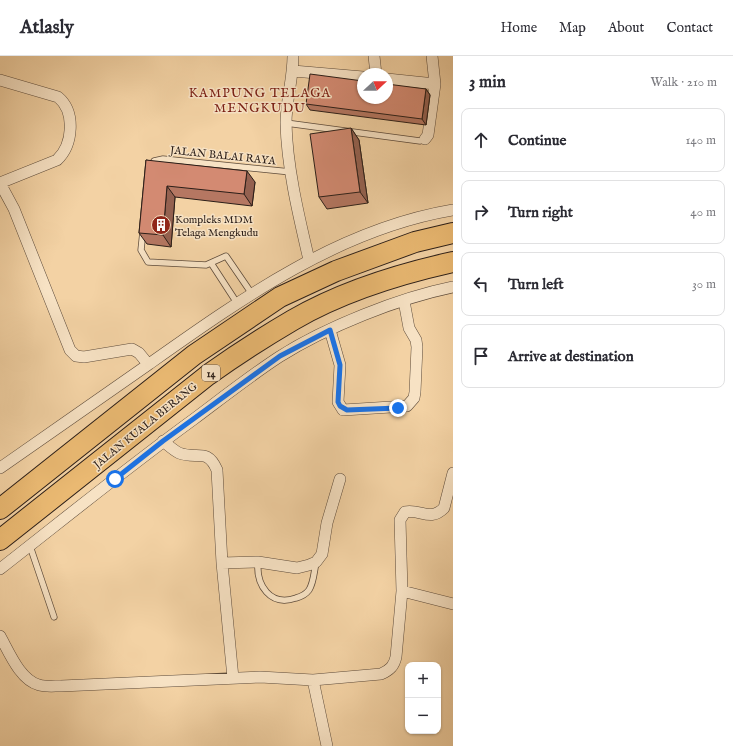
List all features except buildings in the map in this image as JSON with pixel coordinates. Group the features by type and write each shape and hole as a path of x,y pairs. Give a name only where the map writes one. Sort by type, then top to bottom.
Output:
{"highway":[{"name":"14","path":"0,509 189,347 280,297 336,271 415,242 453,233"},
{"name":"JALAN KUALA BERANG","path":"0,540 208,375 288,323 346,295 423,268 453,262"}],"street":[{"path":"293,56 293,71 286,123 292,172 310,260"},
{"path":"374,56 375,68"},
{"path":"425,139 428,135 435,84 432,56"},
{"path":"293,71 357,76"},
{"path":"0,80 58,97 65,103 70,113 68,144 64,153 57,160 0,183 14,209 70,350 76,356 84,357 132,349 139,353 148,364"},
{"path":"393,80 435,84"},
{"path":"0,468 148,364 189,347 237,303 310,260 395,224 453,210"},
{"path":"0,569 163,441 280,356 330,330 404,301 453,287"},
{"path":"330,330 340,365 338,402 343,410 407,406 414,398 416,392 417,347 416,340 409,328 404,301"},
{"path":"163,441 178,452 205,455 212,459 217,470 222,563 233,678"},
{"path":"0,636 23,673 32,682 40,685 61,686 260,677 313,680 381,674 388,671 394,665 396,657 402,590 402,516 405,512 410,511 430,516 440,512 444,508 453,473"},
{"path":"222,563 258,562 297,568 316,562 322,554 327,523 340,478"},
{"path":"402,590 453,604"},
{"path":"313,680 327,746"}],"lane":[{"path":"286,123 420,141 425,139"},
{"name":"JALAN BALAI RAYA","path":"149,173 150,166 154,161 163,159 292,172"},
{"path":"143,227 141,250 144,258 148,262 206,265 224,256 228,258 252,294"},
{"path":"211,263 237,303"},
{"path":"30,546 54,616"},
{"path":"258,562 259,581 263,590 271,597 289,601 301,596 308,590 312,581 316,562"}],"place":[{"name":"Kompleks MDM Telaga Mengkudu","path":"161,225"}],"district":[{"name":"KAMPUNG TELAGA MENGKUDU","path":"260,100"}],"route":[{"path":"115,479 163,441 280,356 306,341 330,330 340,365 338,402 343,410 398,408"}]}
